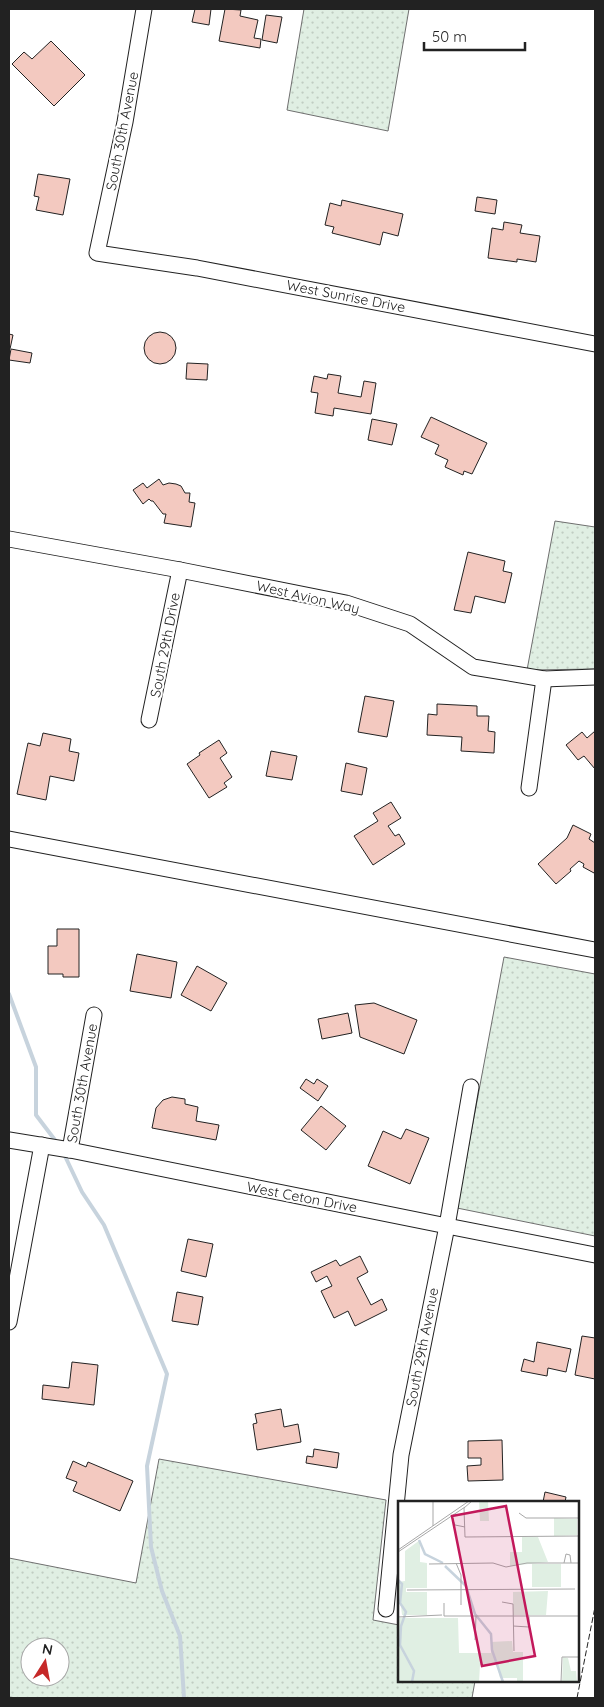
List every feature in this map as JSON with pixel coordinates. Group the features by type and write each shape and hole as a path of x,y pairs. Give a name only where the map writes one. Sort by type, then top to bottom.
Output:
{"street":[{"name":"South 30th Avenue","path":"97,253 125,122 144,9"},
{"name":"West Sunrise Drive","path":"97,253 197,268 595,344"},
{"name":"West Avion Way","path":"9,539 346,603 410,624 473,667 544,679 595,677"},
{"name":"South 29th Drive","path":"150,720 180,570"},
{"path":"529,788 544,679"},
{"path":"9,839 595,950"},
{"name":"South 30th Avenue","path":"70,1150 94,1015"},
{"name":"South 29th Avenue","path":"386,1609 401,1455 447,1226 471,1087"},
{"name":"West Ceton Drive","path":"9,1140 70,1150 595,1255"},
{"path":"9,1322 42,1145"}],"green space":[{"path":"304,9 409,9 388,131 287,110"},
{"path":"555,521 595,527 595,669 527,670"},
{"path":"504,957 595,974 595,1236 457,1208"},
{"path":"159,1459 386,1500 373,1620 398,1625 398,1682 475,1682 472,1698 9,1697 9,1558 136,1583"}],"building":[{"path":"195,9 211,9 209,25 192,22"},
{"path":"225,9 241,10 240,16 258,20 254,38 261,39 260,48 219,41"},
{"path":"266,15 282,17 277,43 262,40"},
{"path":"51,41 85,75 54,106 12,64 24,52 32,59"},
{"path":"38,174 70,179 63,215 36,210 39,197 34,196"},
{"path":"477,197 497,200 495,214 475,211"},
{"path":"342,200 403,214 398,236 383,232 380,245 332,233 334,227 325,225 330,203 341,206"},
{"path":"504,222 522,225 520,233 540,236 536,262 517,259 517,262 488,258 492,228 503,230"},
{"path":"160,332 166,333 171,337 175,342 175,354 171,359 166,363 160,364 154,363 149,359 145,354 144,348 145,342 149,337 154,333"},
{"path":"9,334 13,335 10,349 9,349"},
{"path":"11,349 32,353 30,363 9,360"},
{"path":"187,363 208,364 207,380 186,379"},
{"path":"328,374 341,376 338,393 361,397 364,381 376,383 371,414 334,408 333,416 315,413 318,393 311,392 314,376 327,379"},
{"path":"431,417 487,443 472,474 464,471 463,475 445,467 448,460 435,454 439,445 421,437"},
{"path":"372,419 397,424 392,445 368,440"},
{"path":"159,479 163,485 169,483 176,484 181,486 185,493 190,493 189,502 195,503 191,527 164,523 166,514 163,514 153,501 149,499 143,504 133,490 143,483 147,488"},
{"path":"468,552 505,561 503,571 512,573 505,603 475,596 471,613 454,610"},
{"path":"365,696 394,701 387,737 358,732"},
{"path":"437,704 477,706 477,716 489,716 488,731 495,732 494,753 461,751 462,737 427,735 428,714 437,715"},
{"path":"595,731 595,769 584,756 578,760 566,745 582,732 587,738"},
{"path":"43,733 71,739 69,751 79,753 74,781 50,776 46,800 17,794 28,743 40,746"},
{"path":"219,740 227,753 220,758 232,777 224,783 227,787 209,798 187,764 200,755 199,753"},
{"path":"271,751 297,756 292,780 266,776"},
{"path":"346,763 367,768 362,795 341,791"},
{"path":"391,802 401,818 388,826 395,836 399,834 405,844 373,865 354,836 378,821 373,813"},
{"path":"573,825 591,834 589,839 595,843 595,871 594,873 583,867 584,864 579,861 556,884 538,864 567,838"},
{"path":"57,929 79,929 79,977 63,977 63,974 48,974 48,946 57,946"},
{"path":"137,954 177,962 171,998 130,991"},
{"path":"197,966 227,983 211,1011 181,995"},
{"path":"374,1003 417,1020 404,1054 360,1037 355,1005"},
{"path":"348,1013 352,1033 322,1039 318,1019"},
{"path":"306,1079 314,1084 317,1079 328,1086 318,1101 300,1088"},
{"path":"172,1097 185,1099 185,1104 198,1107 196,1121 219,1125 216,1140 152,1128 156,1108 163,1100"},
{"path":"321,1106 346,1126 326,1150 301,1130"},
{"path":"406,1129 429,1138 410,1184 368,1166 383,1131 401,1139"},
{"path":"188,1239 213,1244 206,1277 181,1271"},
{"path":"360,1256 368,1272 357,1278 371,1305 382,1299 387,1310 355,1326 348,1311 334,1318 321,1291 332,1286 327,1276 316,1282 311,1272 336,1260 340,1266"},
{"path":"177,1292 203,1297 198,1325 172,1321"},
{"path":"582,1336 595,1338 595,1379 575,1375"},
{"path":"537,1342 571,1349 566,1372 548,1368 547,1376 521,1371 524,1359 534,1362"},
{"path":"72,1362 98,1365 94,1405 42,1399 43,1385 69,1388"},
{"path":"281,1409 284,1427 298,1424 301,1442 257,1450 253,1424 257,1423 255,1414"},
{"path":"502,1440 503,1480 468,1481 467,1466 481,1465 481,1458 468,1458 468,1441"},
{"path":"314,1449 339,1453 337,1468 306,1463 307,1456 313,1457"},
{"path":"73,1461 86,1467 88,1462 133,1481 120,1511 73,1491 77,1482 66,1478"},
{"path":"545,1492 566,1497 565,1501 543,1501"}],"waterway":[{"path":"9,994 36,1067 36,1115 58,1144"},
{"path":"64,1154 82,1192 104,1225 167,1374 147,1466 151,1547 162,1591 180,1636 184,1698"}],"fence":[{"path":"577,1698 595,1607"}]}
